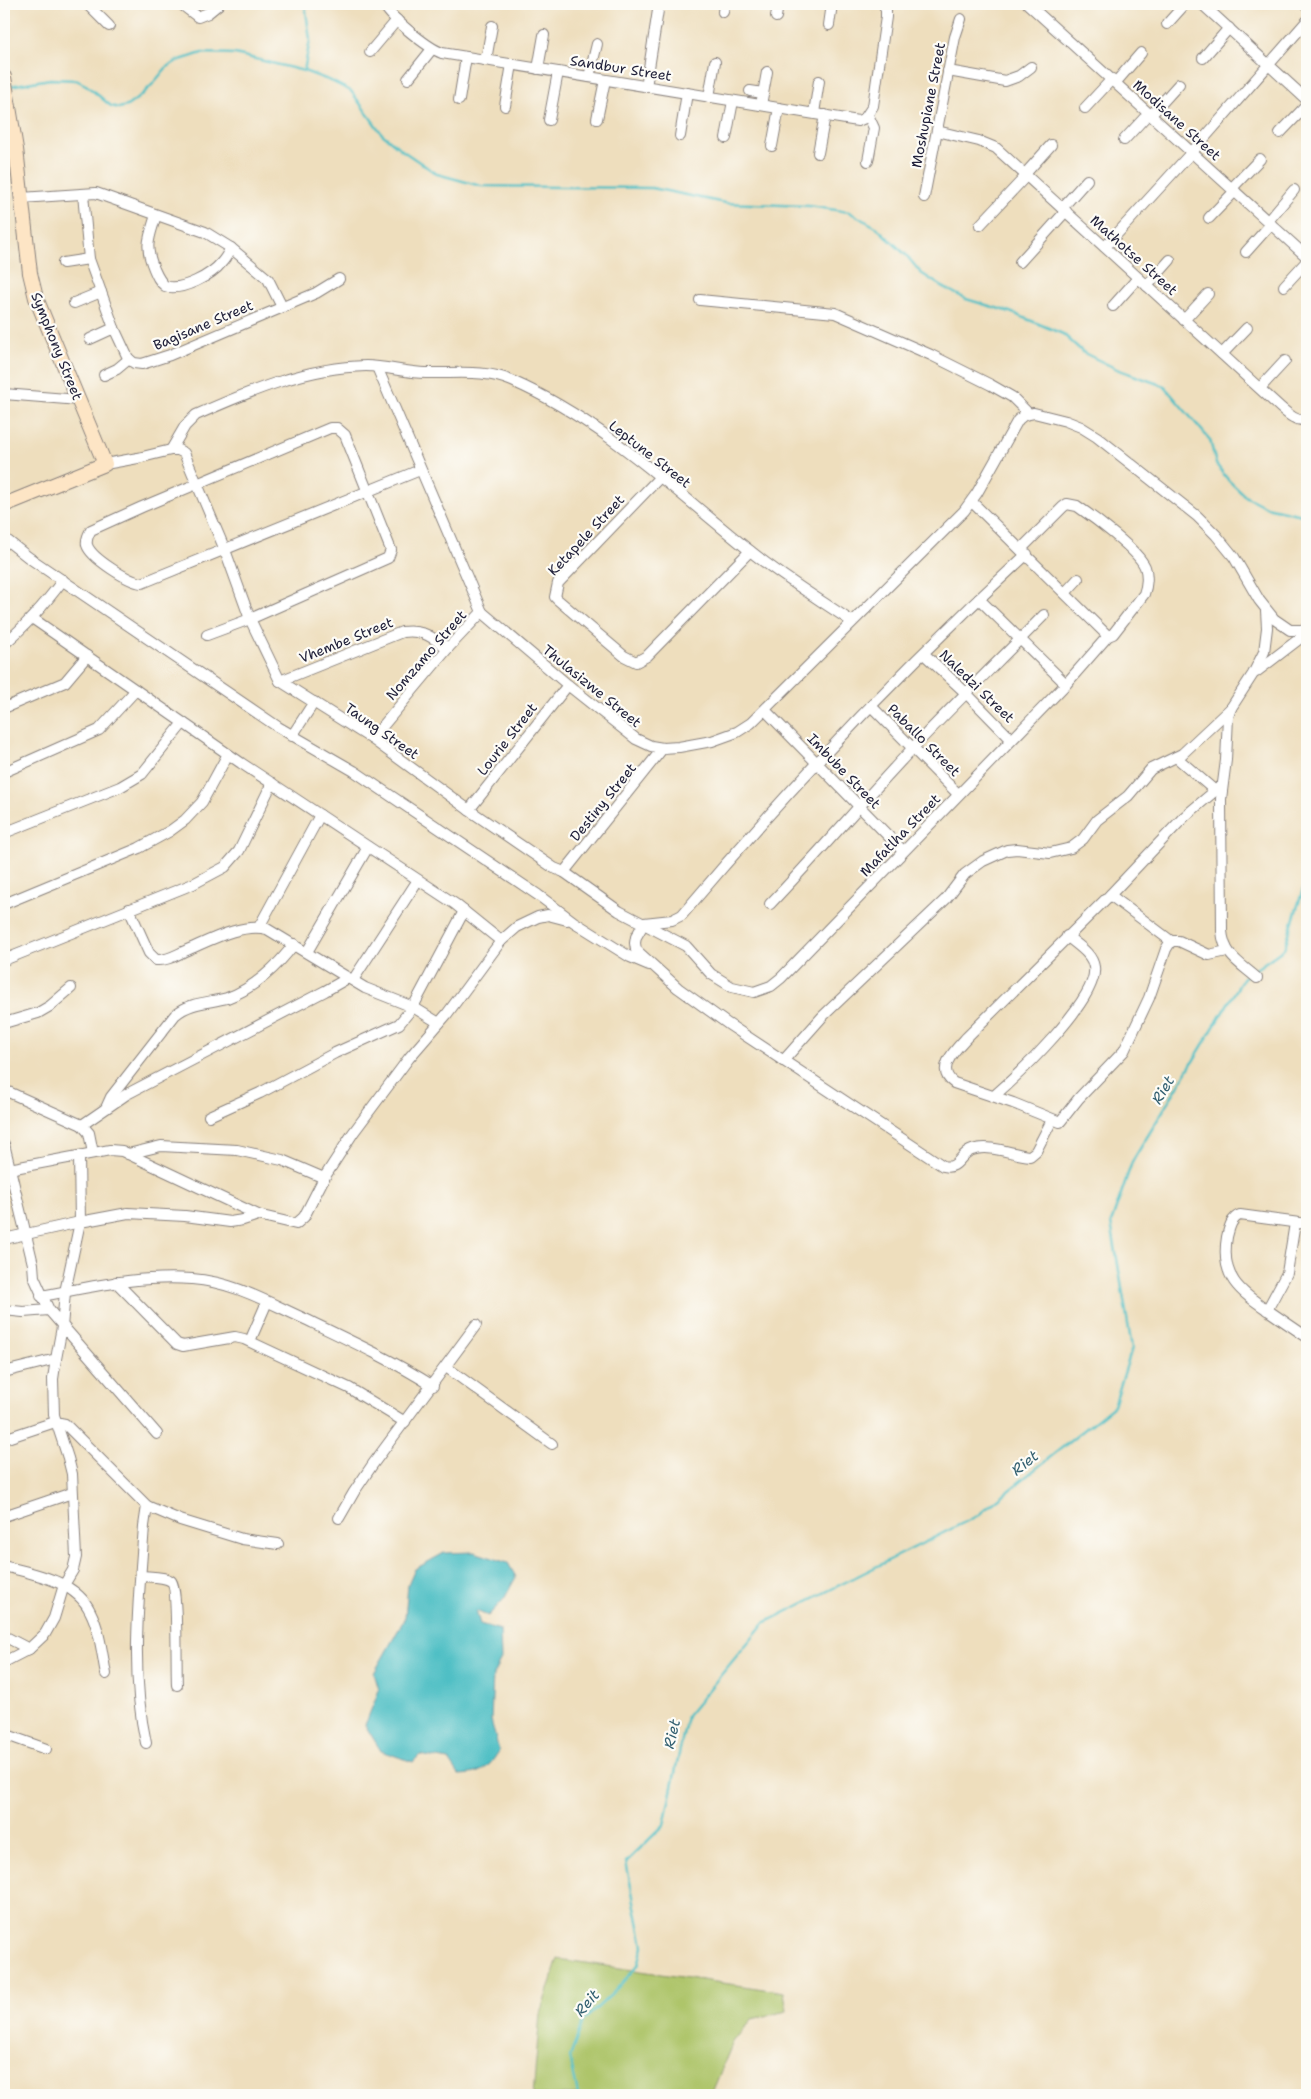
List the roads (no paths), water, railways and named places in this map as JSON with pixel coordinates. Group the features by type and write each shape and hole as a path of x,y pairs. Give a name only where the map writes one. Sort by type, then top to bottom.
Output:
{"street":[{"path":"88,4 109,26"},
{"path":"181,4 198,17 204,16 219,4"},
{"name":"Sandbur Street","path":"384,4 386,9 432,49 442,53 858,121 869,114"},
{"path":"646,87 659,4"},
{"path":"776,17 778,4"},
{"path":"829,25 832,4"},
{"name":"Modisane Street","path":"1028,4 1306,255"},
{"path":"1167,24 1184,4"},
{"path":"1202,4 1307,100"},
{"path":"868,161 874,128 869,114 874,101 887,6"},
{"name":"Moshupiane Street","path":"924,197 955,36 961,19"},
{"path":"370,52 398,20"},
{"path":"1104,246 1192,152 1307,21"},
{"path":"486,60 492,26"},
{"path":"1203,58 1229,28"},
{"path":"538,69 544,35"},
{"path":"590,77 597,44"},
{"path":"408,79 432,49"},
{"path":"1086,108 1142,53"},
{"path":"459,100 466,56"},
{"path":"709,97 715,62"},
{"path":"505,106 512,64"},
{"path":"948,71 1009,81 1019,76 1031,66"},
{"path":"549,120 558,72"},
{"path":"761,105 767,72"},
{"name":"Symphony Street","path":"4,80 30,273 36,298 105,464"},
{"path":"598,120 605,80"},
{"path":"814,113 819,81"},
{"path":"1124,140 1178,84"},
{"path":"750,91 763,93"},
{"path":"680,136 687,93"},
{"path":"726,138 733,101"},
{"path":"1280,133 1307,105"},
{"path":"772,146 778,108"},
{"path":"818,153 825,115"},
{"name":"Mathotse Street","path":"937,132 989,144 1026,174 1288,414 1304,421"},
{"path":"980,225 1051,146"},
{"path":"1209,218 1260,159"},
{"path":"1020,262 1087,180"},
{"path":"1246,252 1294,190"},
{"path":"21,198 82,194 103,195 205,232 231,248 268,279 282,307"},
{"path":"82,194 89,259 114,328 129,359 117,369 104,375"},
{"path":"156,215 149,239 148,253 157,277 165,286 178,288 204,277 222,262 231,248"},
{"path":"1284,286 1306,255"},
{"path":"63,263 89,259"},
{"path":"1147,286 1170,260"},
{"path":"1113,306 1138,278"},
{"name":"Bagisane Street","path":"129,359 134,363 142,364 156,360 316,293 339,279"},
{"path":"74,303 101,292"},
{"path":"1184,320 1208,294"},
{"path":"700,300 835,313 922,351 991,385 1012,397 1028,413 1041,413 1080,427 1184,505 1216,535 1234,558 1266,610 1274,619 1290,630 1307,631"},
{"path":"90,339 114,328"},
{"path":"1222,354 1247,328"},
{"path":"1260,388 1285,361"},
{"name":"Thulasizwe Street","path":"377,367 482,612 568,685 636,739 651,746 663,748 679,748 723,738 737,732 765,710 972,502 1014,425 1028,413"},
{"name":"Leptune Street","path":"171,450 190,420 204,411 286,379 312,372 377,367 425,373 482,373 511,380 610,438 750,551 851,622"},
{"path":"4,394 78,400"},
{"path":"207,635 250,619 388,558 391,550 368,492 345,435 340,430 334,427 272,451 94,527 88,535 87,544 91,552 123,576 134,582 142,583 368,492 420,470"},
{"path":"4,505 105,464 171,450 178,450 184,453 225,550 250,619 280,681"},
{"name":"Ketapele Street","path":"660,477 599,539 555,588 555,596 558,600 624,656 636,662 647,656 750,551"},
{"path":"972,502 1108,636"},
{"name":"Mafatlha Street","path":"644,923 686,946 722,982 745,991 754,992 763,990 781,978 1066,684 1108,636 1118,629 1145,592 1146,578 1144,566 1135,553 1077,506 1067,504 1058,510 1024,552"},
{"path":"4,538 292,736 329,755 538,895 574,922 630,957 651,965"},
{"name":"Naledzi Street","path":"898,680 1024,552"},
{"path":"1065,593 1078,579"},
{"path":"4,644 32,618 63,580"},
{"path":"978,598 1066,684"},
{"path":"783,1061 823,1016 946,899 965,874 983,861 1007,850 1017,849 1050,853 1071,848 1083,838 1097,820 1128,796 1151,770 1193,746 1231,708 1260,662 1266,644 1268,628 1266,610"},
{"name":"Nomzamo Street","path":"372,739 448,648 482,612"},
{"path":"770,904 825,846 840,826 912,748 1044,615"},
{"path":"32,618 228,754 418,880 501,941"},
{"name":"Vhembe Street","path":"280,681 402,632 412,630 425,633 448,648"},
{"path":"1253,674 1307,631"},
{"name":"Naledzi Street","path":"924,654 1011,739"},
{"path":"4,708 65,682 87,656"},
{"name":"Paballo Street","path":"644,923 672,920 682,915 750,836 871,706 898,680"},
{"name":"Taung Street","path":"280,681 372,739 469,810 554,868 564,872 619,912 644,923"},
{"name":"Lourie Street","path":"469,810 568,685"},
{"path":"4,772 99,730 136,690"},
{"path":"292,736 314,702"},
{"name":"Paballo Street","path":"871,706 958,794"},
{"path":"1231,708 1228,717 1226,760 1218,788 1220,799 1222,931 1224,946 1227,952 1257,978"},
{"name":"Imbube Street","path":"765,710 903,851"},
{"path":"4,832 120,787 142,774 183,723"},
{"name":"Destiny Street","path":"564,872 663,748"},
{"path":"4,904 139,848 170,831 185,820 202,802 228,754"},
{"path":"1176,757 1218,788"},
{"path":"4,960 193,884 225,867 239,851 272,783"},
{"path":"1171,941 1166,949 1149,998 1124,1051 1079,1098 1062,1121 1052,1120 1043,1114 947,1079 946,1067 949,1060 967,1037 1110,895 1184,817 1218,788"},
{"path":"259,927 320,815"},
{"path":"307,952 368,847"},
{"path":"82,1125 128,1094 350,979 418,880"},
{"path":"1110,895 1171,941 1179,941 1210,955 1227,952"},
{"path":"129,909 149,953 156,960 162,961 233,932 259,927 276,933 378,994 413,1007 439,1023"},
{"path":"209,1116 260,1093 335,1053 399,1024 413,1007 464,912"},
{"path":"7,1169 117,1150 258,1215 296,1224 304,1217 324,1178 353,1133 501,941 517,928 538,917 548,915 574,922"},
{"path":"644,923 639,930 635,943 636,950 692,999 936,1163 947,1167 957,1164 970,1150 978,1149 1003,1149 1030,1156 1036,1151 1052,1120"},
{"path":"994,1096 1020,1072 1064,1024 1092,984 1094,970 1092,959 1067,936"},
{"path":"105,1109 111,1096 175,1015 184,1008 226,998 244,990 262,977 287,954 294,944"},
{"path":"4,1023 38,1013 50,1006 71,988"},
{"path":"4,1090 82,1125 89,1133 93,1154"},
{"path":"4,1144 7,1169 25,1234 34,1277 41,1296 62,1327 156,1434"},
{"path":"128,1154 161,1146 237,1150 282,1160 324,1178"},
{"path":"4,1662 29,1649 45,1634 54,1618 64,1586 73,1570 76,1557 72,1474 53,1407 56,1359 62,1327 65,1292 80,1222 79,1156"},
{"path":"4,1239 80,1222 128,1214 185,1216 230,1222 258,1215"},
{"path":"1307,1224 1246,1214 1236,1216 1230,1226 1226,1254 1231,1274 1240,1291 1307,1338"},
{"path":"1267,1310 1287,1273 1294,1222"},
{"path":"41,1296 134,1279 193,1279 235,1286 354,1343 409,1371 433,1386"},
{"path":"116,1282 177,1344 182,1346 235,1337 250,1341 349,1388 405,1422"},
{"path":"250,1341 267,1302"},
{"path":"4,1310 23,1312 49,1310"},
{"path":"340,1518 354,1492 476,1325"},
{"path":"4,1372 56,1359"},
{"path":"446,1367 552,1444"},
{"path":"4,1439 56,1422 65,1424 147,1506 180,1520 242,1539 278,1544"},
{"path":"4,1516 72,1493"},
{"path":"146,1742 140,1716 136,1682 140,1576 147,1506"},
{"path":"4,1566 50,1579 82,1599 90,1610 96,1628 106,1674"},
{"path":"140,1576 170,1580 174,1584 176,1599 177,1684"},
{"path":"4,1636 29,1649"},
{"path":"4,1734 46,1749"}],"water":[{"path":"474,1552 508,1563 516,1577 504,1599 488,1616 476,1611 480,1624 500,1630 501,1659 493,1675 491,1720 499,1751 488,1766 479,1772 459,1775 449,1760 420,1755 413,1762 381,1751 365,1725 379,1690 374,1673 405,1618 408,1585 415,1569 444,1553"}],"waterway":[{"path":"304,71 310,40 305,4"},
{"path":"10,86 50,79 76,80 86,85 111,106 119,108 127,106 138,98 166,68 177,61 202,53 235,54 304,71 351,91 382,134 403,151 437,174 481,186 652,188 725,203 809,206 849,212 876,227 906,255 921,273 941,286 966,299 1010,312 1063,334 1084,353 1119,370 1164,386 1210,440 1216,464 1229,481 1245,496 1266,507 1307,516"},
{"name":"Riet","path":"1253,971 1284,949 1307,877"},
{"name":"Riet","path":"578,2095 570,2057 583,2021 612,1994 638,1965 643,1946 626,1862 664,1825 687,1716 764,1623 977,1516 1114,1406 1132,1348 1111,1223 1132,1162 1244,977 1249,974"}],"water label":[{"name":"Reit","path":"587,2003"}]}
